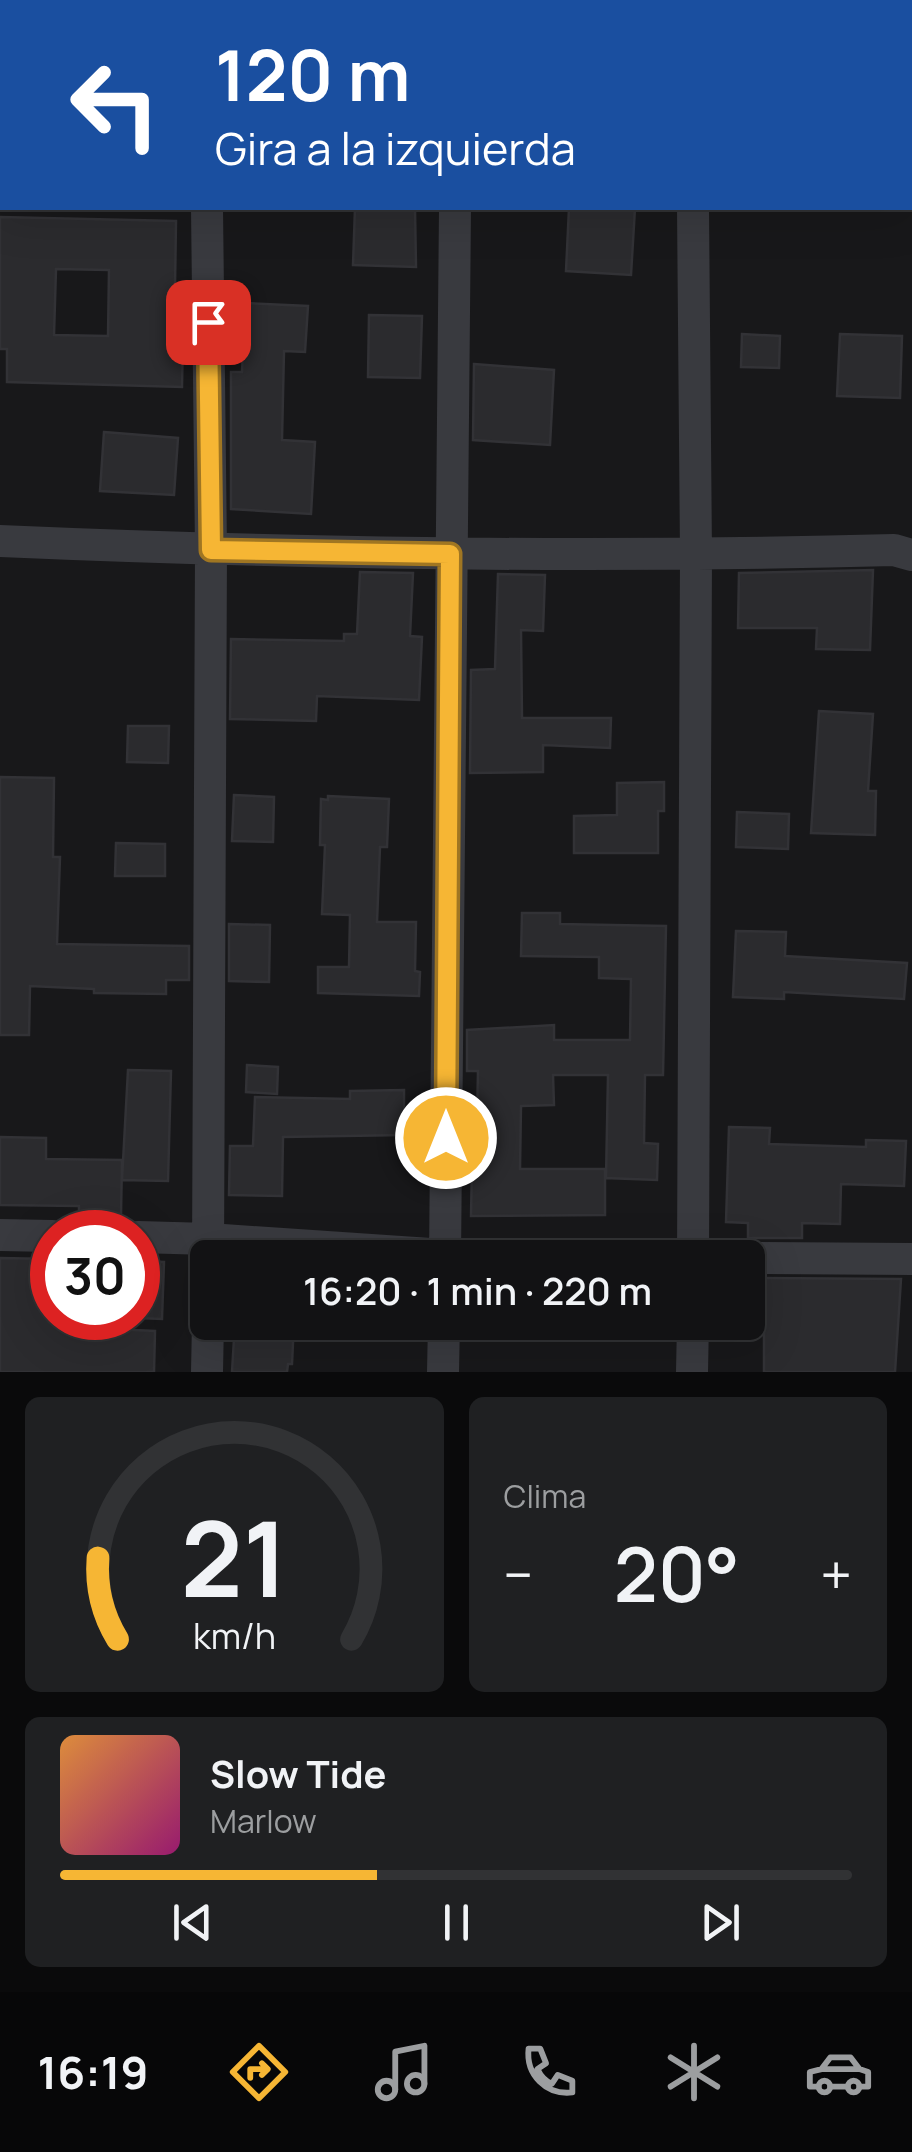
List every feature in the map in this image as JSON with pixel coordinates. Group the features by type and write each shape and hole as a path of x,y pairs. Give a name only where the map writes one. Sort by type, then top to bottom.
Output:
{"street":[{"path":"207,210 211,550 208,1240"},
{"path":"445,1240 455,210"},
{"path":"693,210 694,1240"},
{"path":"0,540 211,550 450,554 696,555 894,550 912,555"},
{"path":"0,1235 30,1236"},
{"path":"160,1241 190,1245"},
{"path":"765,1258 912,1259"},
{"path":"207,1372 208,1340"},
{"path":"443,1372 444,1340"},
{"path":"692,1340 692,1372"}],"building":[{"path":"355,210 415,210 416,267 353,265"},
{"path":"569,210 635,210 631,275 566,271"},
{"path":"0,217 176,221 175,287 179,287 178,338 183,338 182,387 7,382 7,349 0,349","holes":["56,269 109,270 108,336 54,335"]},
{"path":"245,303 308,306 305,352 284,351 282,440 315,442 311,514 231,509 231,372 242,372"},
{"path":"369,315 422,316 420,378 368,377"},
{"path":"742,334 780,336 779,368 741,367"},
{"path":"840,334 902,336 900,398 837,396"},
{"path":"474,364 554,370 550,445 473,440"},
{"path":"104,432 178,438 174,495 100,491"},
{"path":"873,570 870,650 816,649 817,628 738,628 739,573"},
{"path":"360,572 413,573 410,636 422,637 419,700 317,696 316,721 230,719 231,639 344,641 344,634 357,634"},
{"path":"498,574 545,575 543,631 521,630 522,718 611,718 610,748 543,745 543,772 470,773 471,670 495,669"},
{"path":"819,711 873,714 868,791 876,791 875,835 811,833"},
{"path":"128,726 169,726 168,763 127,762"},
{"path":"0,777 54,778 53,857 60,857 57,944 189,946 189,980 166,980 166,994 94,993 94,989 30,986 29,1035 0,1035"},
{"path":"664,782 664,811 658,811 658,853 574,853 574,816 617,815 617,783"},
{"path":"234,795 274,797 273,842 232,841"},
{"path":"328,796 389,799 387,847 380,847 377,922 416,922 419,996 318,993 318,967 349,967 350,915 322,914 325,845 320,845 321,799 328,800"},
{"path":"737,812 789,814 788,849 736,847"},
{"path":"116,843 165,844 165,876 115,876"},
{"path":"522,913 560,913 560,924 666,926 663,1075 645,1075 644,1143 658,1144 657,1180 606,1178 608,1075 553,1075 554,1105 521,1106 520,1169 605,1169 605,1215 471,1216 478,1071 467,1071 467,1030 554,1025 554,1040 630,1040 631,979 599,978 599,957 521,956"},
{"path":"229,924 270,925 269,982 229,981"},
{"path":"736,931 786,932 785,956 907,963 904,999 784,992 784,999 733,997"},
{"path":"247,1065 278,1067 277,1094 246,1092"},
{"path":"128,1070 171,1071 168,1181 122,1180"},
{"path":"404,1090 404,1135 283,1137 282,1196 229,1195 230,1146 253,1146 255,1097 350,1099 350,1091"},
{"path":"729,1127 770,1128 769,1144 866,1147 866,1140 906,1141 904,1186 841,1184 840,1224 802,1223 802,1238 748,1238 748,1223 726,1222"},
{"path":"0,1137 46,1138 46,1159 122,1160 121,1210 0,1205"},
{"path":"0,1258 30,1259 30,1340 155,1340 154,1372 0,1372"},
{"path":"160,1262 164,1262 160,1319"},
{"path":"765,1278 901,1279 895,1372 764,1372"},
{"path":"234,1340 293,1340 292,1364 288,1364 287,1372 232,1372"}],"route":[{"path":"208,322 211,550 450,554 446,1138"}]}
